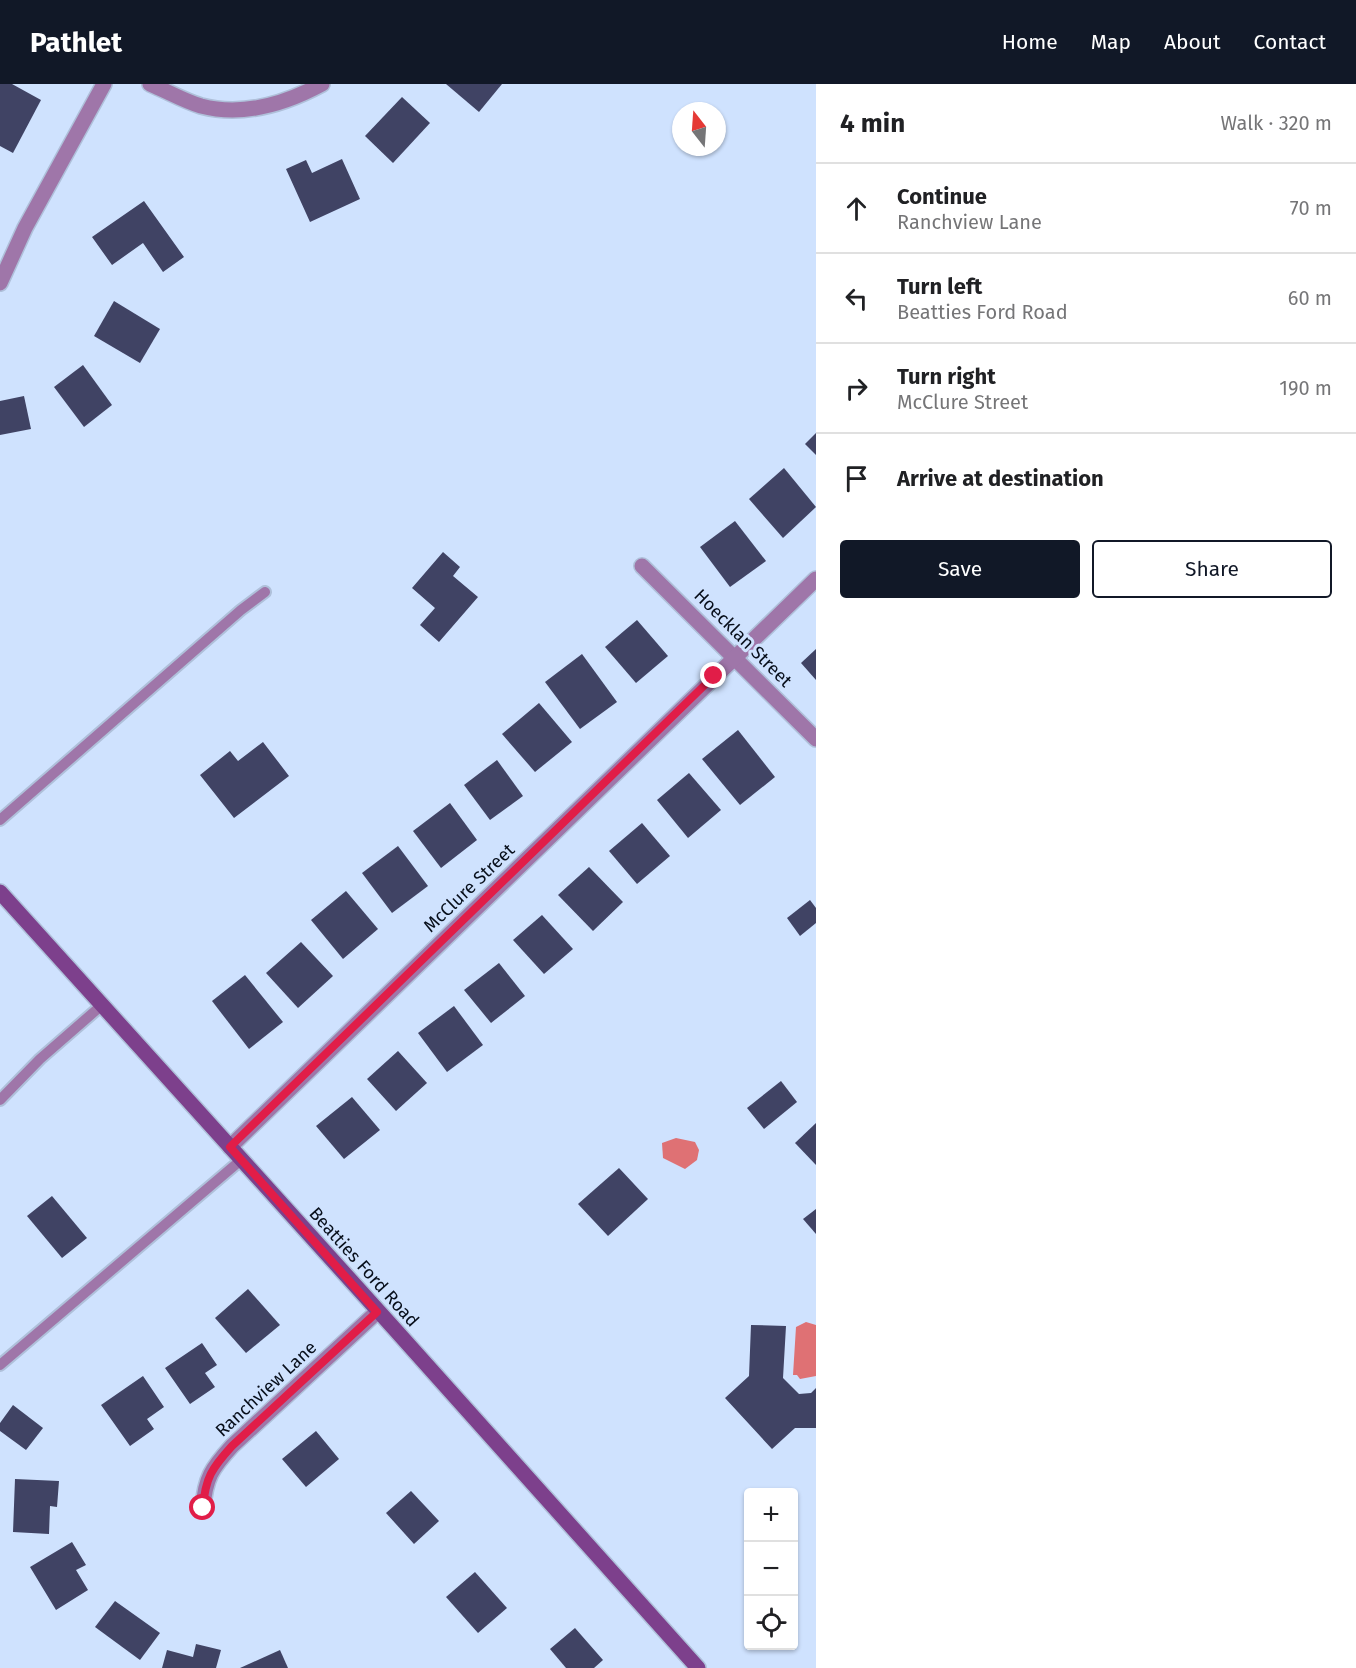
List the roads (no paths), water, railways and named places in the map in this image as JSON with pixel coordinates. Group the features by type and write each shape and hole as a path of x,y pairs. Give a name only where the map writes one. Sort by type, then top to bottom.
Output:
{"main road":[{"name":"Beatties Ford Road","path":"0,892 377,1312 510,1455 698,1668"}],"street":[{"path":"0,283 25,228 104,84"},
{"path":"150,84 199,105 218,110 271,105 297,98 322,84"},
{"name":"Hoecklan Street","path":"642,566 816,739"},
{"name":"McClure Street","path":"230,1147 816,579"},
{"name":"Ranchview Lane","path":"203,1508 205,1486 216,1464 377,1312"}],"lane":[{"path":"0,820 241,610 265,592"},
{"path":"0,1100 40,1059 102,1005"},
{"path":"0,1365 241,1160"}]}
